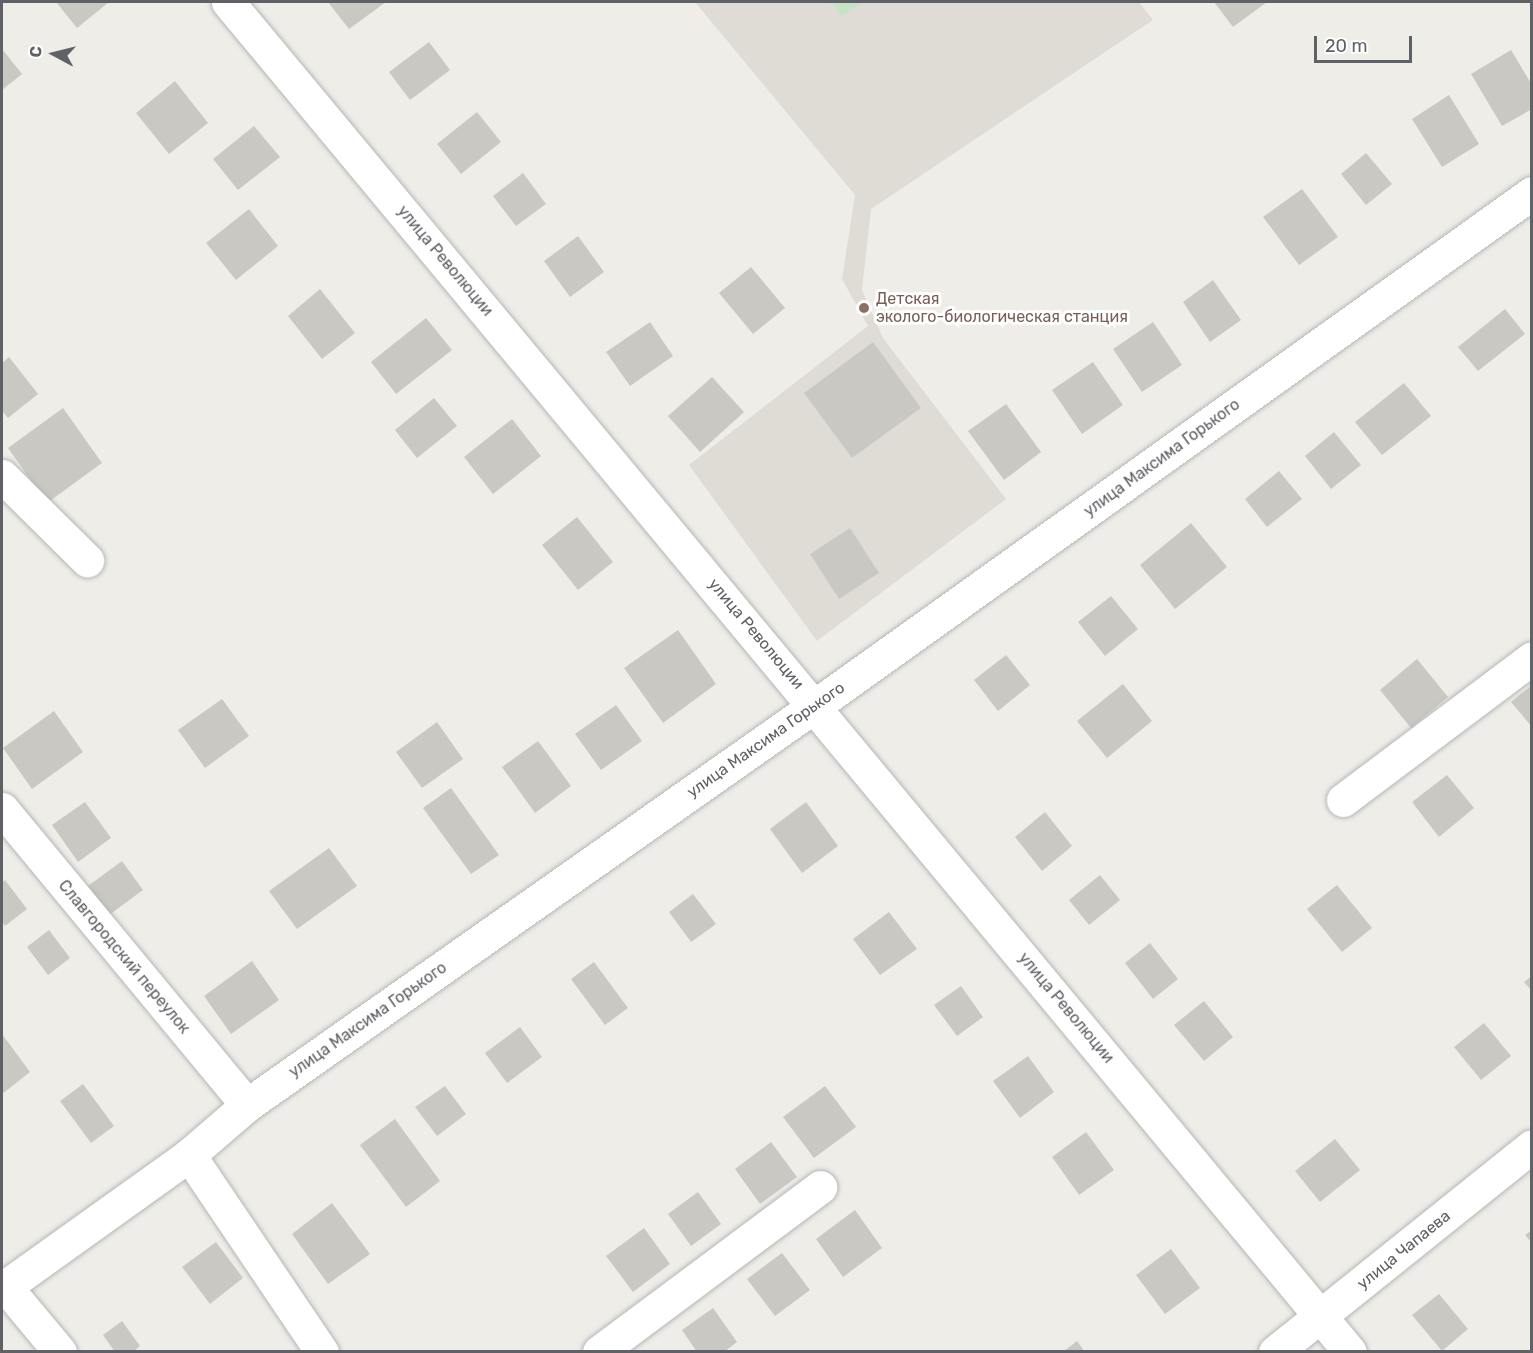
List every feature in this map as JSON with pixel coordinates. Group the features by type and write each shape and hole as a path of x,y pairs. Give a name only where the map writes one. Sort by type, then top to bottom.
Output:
{"street":[{"name":"улица Революции","path":"228,2 816,705 1350,1352"},
{"name":"улица Максима Горького","path":"3,1287 189,1155 247,1105 816,705 1532,193"},
{"path":"2,476 87,560"},
{"path":"1344,800 1532,658"},
{"name":"Славгородский переулок","path":"2,809 247,1105"},
{"name":"улица Чапаева","path":"1275,1352 1532,1146"},
{"path":"189,1155 322,1352"},
{"path":"599,1352 819,1187"},
{"path":"3,1287 60,1352"}],"shaded area":[{"name":"Детская эколого-биологическая станция","path":"695,2 1139,2 1153,20 871,209 862,290 883,338 1006,499 817,641 689,465 868,326 842,279 855,195"}],"green space":[{"path":"831,2 862,2 841,16"}],"building":[{"path":"56,2 109,2 77,28"},
{"path":"328,2 386,2 349,29"},
{"path":"1214,2 1267,2 1233,27"},
{"path":"429,42 450,70 410,100 389,72"},
{"path":"2,49 22,74 2,90"},
{"path":"1511,50 1532,85 1532,109 1502,126 1471,74"},
{"path":"175,81 208,123 169,154 136,113"},
{"path":"1449,95 1479,144 1442,167 1412,119"},
{"path":"477,112 501,142 461,174 437,144"},
{"path":"254,126 280,157 238,190 213,159"},
{"path":"1366,153 1392,184 1366,205 1341,174"},
{"path":"523,173 546,204 516,226 493,196"},
{"path":"1302,189 1338,237 1299,265 1263,217"},
{"path":"249,209 278,246 236,280 206,243"},
{"path":"578,236 604,272 570,297 544,261"},
{"path":"751,267 785,308 753,334 719,293"},
{"path":"1213,280 1241,320 1210,342 1183,302"},
{"path":"320,289 355,333 322,359 288,316"},
{"path":"1505,309 1525,334 1478,371 1458,347"},
{"path":"426,318 452,350 396,394 371,362"},
{"path":"650,322 673,356 630,386 606,352"},
{"path":"1153,322 1182,365 1142,392 1113,349"},
{"path":"873,342 921,408 852,458 804,393"},
{"path":"9,357 38,394 8,418 2,411 2,363"},
{"path":"1093,362 1123,405 1082,434 1052,390"},
{"path":"712,377 744,412 700,452 668,416"},
{"path":"1404,383 1431,416 1382,455 1355,422"},
{"path":"434,398 457,426 417,458 395,430"},
{"path":"1006,404 1041,452 1004,480 968,431"},
{"path":"63,408 102,463 47,503 8,448"},
{"path":"512,419 541,456 493,494 464,457"},
{"path":"1334,432 1361,465 1331,489 1305,456"},
{"path":"1279,471 1302,499 1267,527 1245,499"},
{"path":"577,517 613,562 578,590 542,545"},
{"path":"1191,523 1227,567 1175,609 1140,565"},
{"path":"850,528 879,573 839,599 810,554"},
{"path":"1111,596 1138,629 1105,656 1078,622"},
{"path":"678,630 716,684 663,723 624,668"},
{"path":"1006,655 1030,685 998,711 974,680"},
{"path":"1417,659 1448,697 1411,728 1380,690"},
{"path":"1123,684 1152,721 1107,758 1077,721"},
{"path":"1532,685 1532,727 1511,702"},
{"path":"222,699 249,736 205,768 178,730"},
{"path":"616,705 642,741 601,770 575,734"},
{"path":"54,711 83,752 32,789 3,748"},
{"path":"437,722 463,759 422,788 396,752"},
{"path":"538,741 571,786 535,813 502,767"},
{"path":"1447,775 1474,808 1439,837 1412,802"},
{"path":"451,788 499,855 471,874 423,808"},
{"path":"85,802 111,838 78,862 52,825"},
{"path":"806,802 838,846 802,873 770,829"},
{"path":"1045,812 1072,846 1042,871 1015,837"},
{"path":"329,848 357,886 297,929 269,891"},
{"path":"122,861 143,890 109,915 88,886"},
{"path":"1100,875 1120,900 1089,925 1069,900"},
{"path":"5,880 27,909 5,926 2,921 2,883"},
{"path":"1337,885 1372,928 1342,952 1307,909"},
{"path":"693,894 716,924 691,942 669,912"},
{"path":"889,912 917,949 880,975 853,939"},
{"path":"49,930 70,958 48,975 27,947"},
{"path":"1150,943 1178,979 1153,999 1125,963"},
{"path":"252,961 279,1000 231,1034 204,996"},
{"path":"594,962 628,1008 605,1025 571,979"},
{"path":"1532,976 1532,991 1524,982"},
{"path":"961,986 983,1017 957,1036 934,1005"},
{"path":"1204,1001 1233,1037 1204,1061 1174,1025"},
{"path":"1484,1023 1511,1056 1481,1080 1454,1047"},
{"path":"520,1027 542,1057 507,1083 485,1053"},
{"path":"2,1034 30,1072 2,1094"},
{"path":"1028,1056 1054,1092 1020,1118 993,1081"},
{"path":"83,1084 114,1126 91,1143 60,1101"},
{"path":"445,1086 466,1114 437,1136 415,1107"},
{"path":"825,1086 856,1127 814,1158 783,1117"},
{"path":"395,1119 440,1181 406,1207 360,1145"},
{"path":"1086,1132 1114,1170 1079,1195 1052,1157"},
{"path":"1335,1139 1360,1170 1320,1202 1295,1171"},
{"path":"771,1142 797,1177 760,1204 735,1169"},
{"path":"698,1192 721,1224 691,1246 668,1214"},
{"path":"332,1203 370,1254 328,1284 292,1234"},
{"path":"855,1210 882,1248 843,1277 816,1239"},
{"path":"644,1228 670,1264 633,1292 606,1256"},
{"path":"1532,1230 1532,1243 1525,1235"},
{"path":"216,1242 243,1278 210,1304 182,1267"},
{"path":"1171,1249 1200,1288 1165,1314 1136,1275"},
{"path":"782,1253 810,1290 775,1316 747,1279"},
{"path":"1439,1294 1468,1329 1442,1351 1412,1315"},
{"path":"713,1308 737,1342 724,1352 697,1352 682,1330"},
{"path":"122,1321 140,1346 133,1352 115,1352 103,1335"},
{"path":"1077,1341 1085,1352 1063,1352"}],"place":[{"name":"Детская эколого-биологическая станция","path":"864,308"}]}
